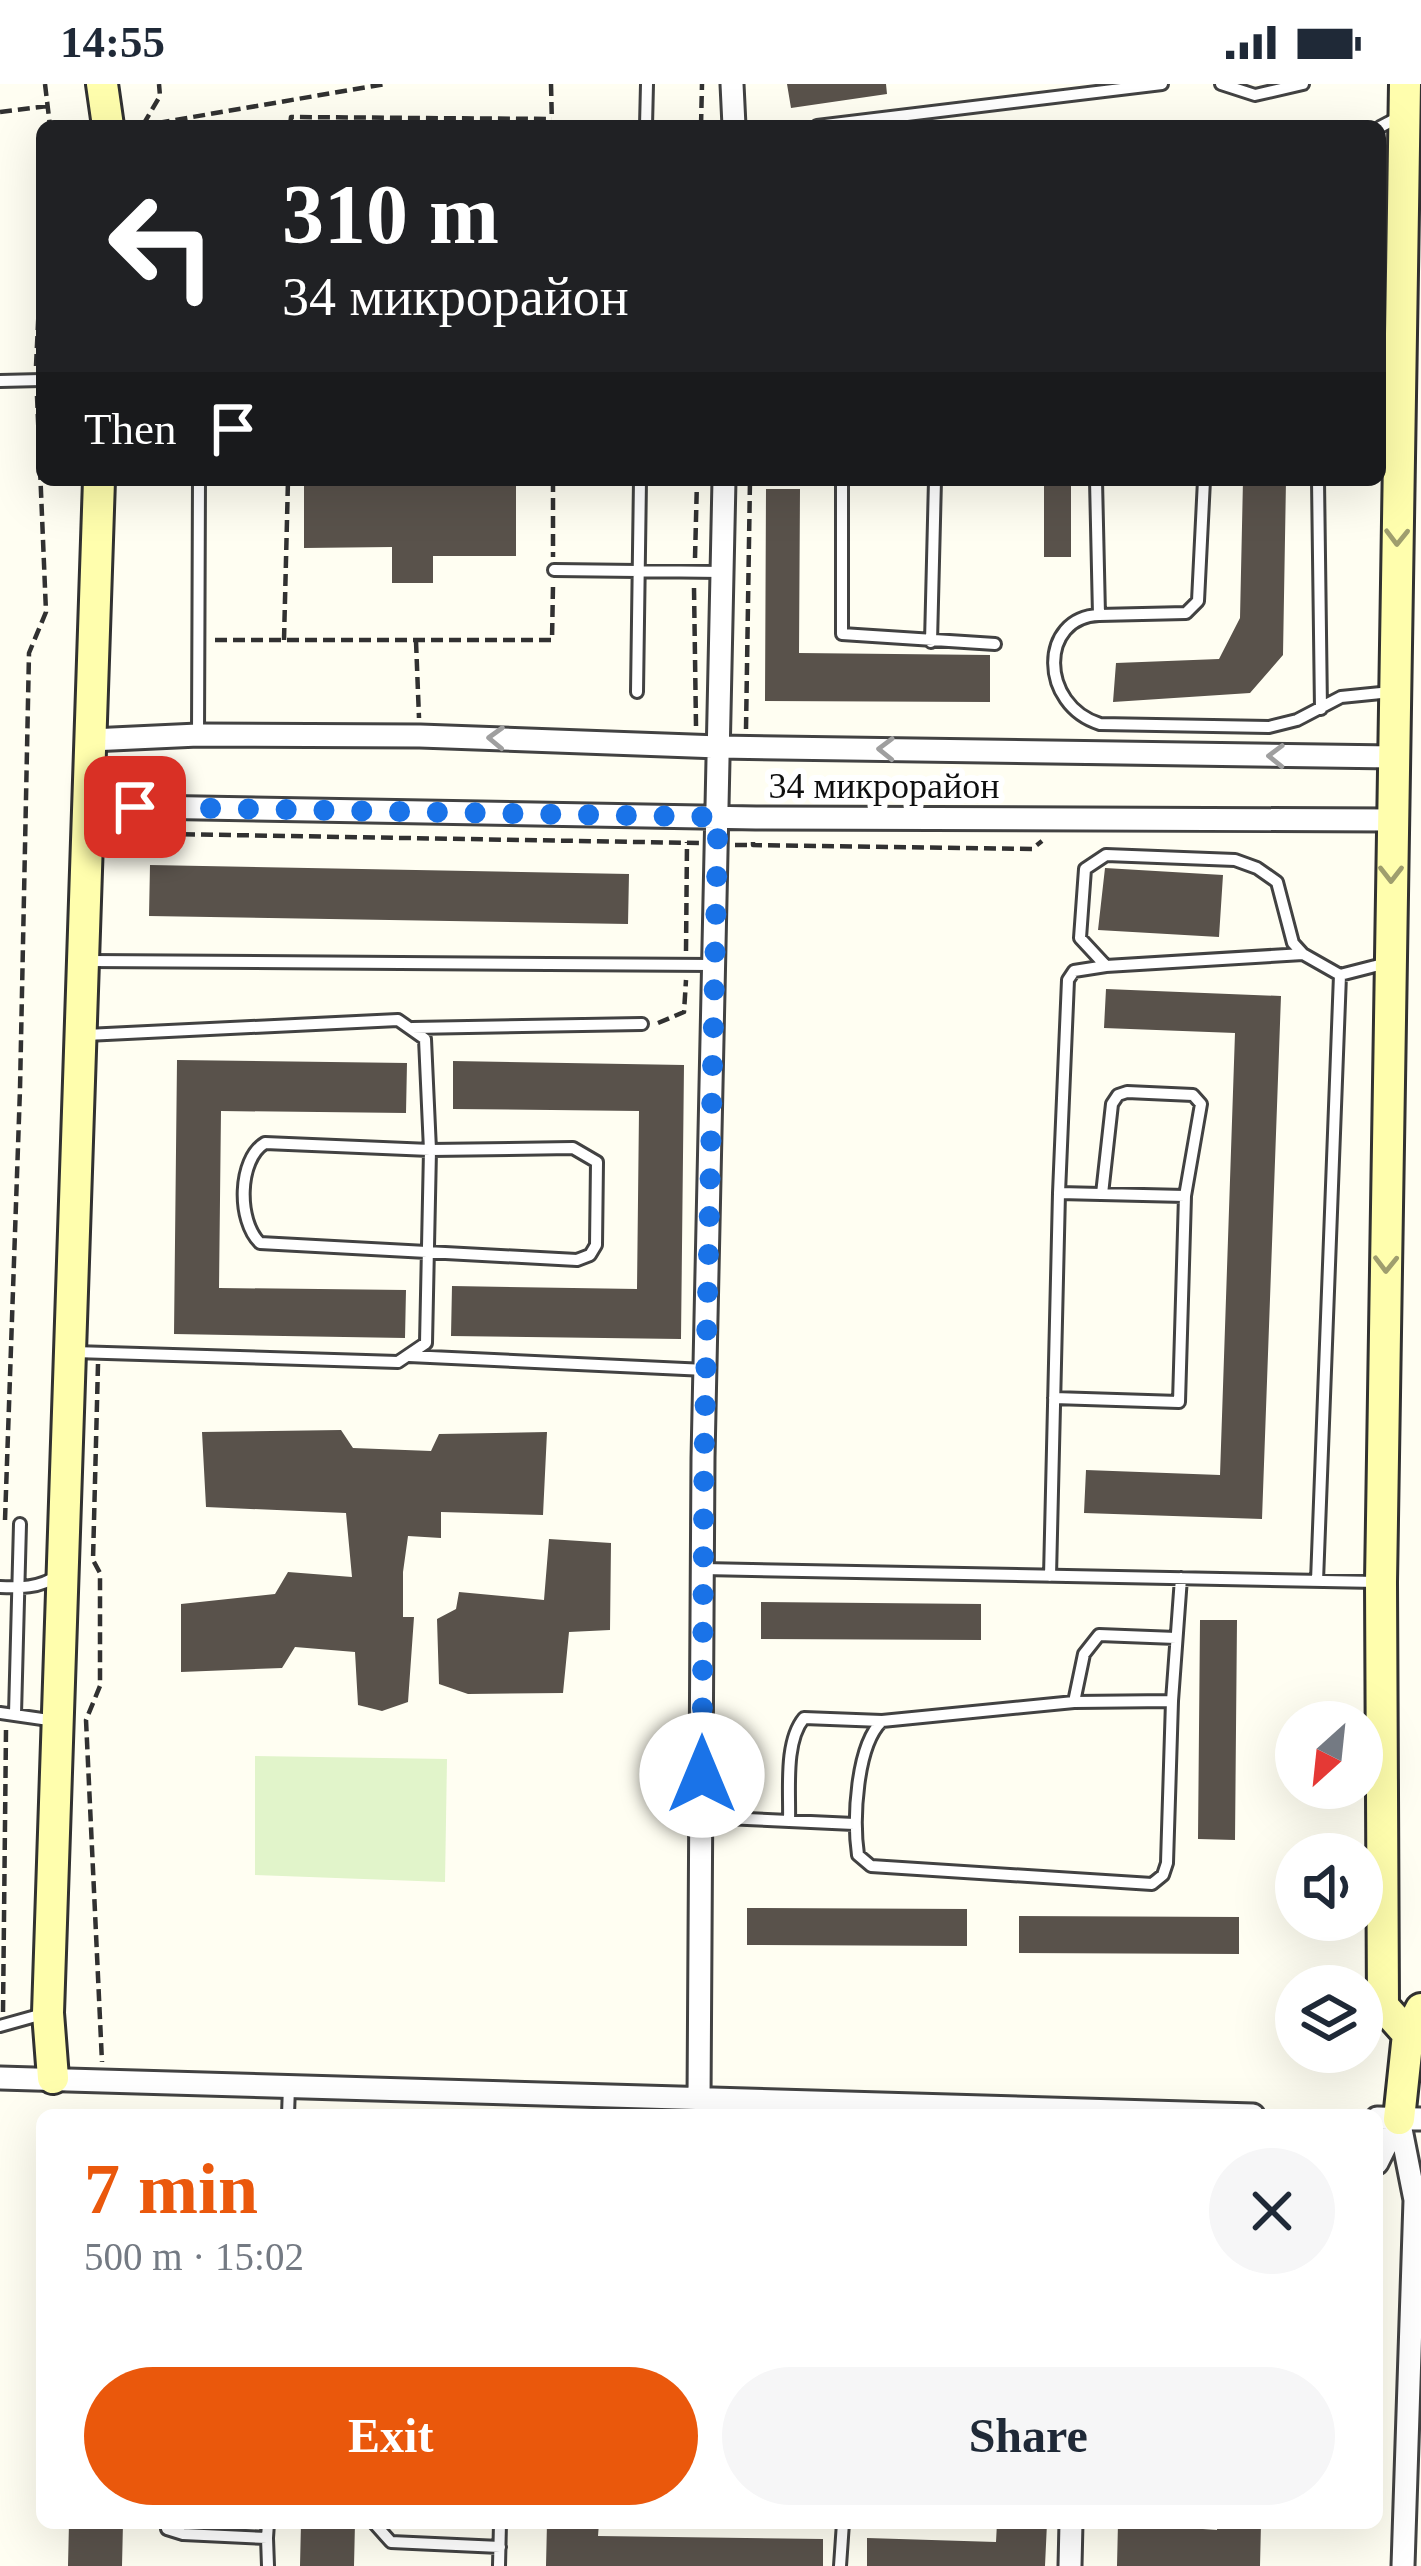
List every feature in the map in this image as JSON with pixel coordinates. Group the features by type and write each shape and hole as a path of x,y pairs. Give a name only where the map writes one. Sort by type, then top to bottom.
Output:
{"street":[{"path":"732,84 734,120"},
{"path":"1383,2151 1399,2119 1415,2022 1383,2006 1381,1582 1395,692 1396,108"},
{"path":"53,2078 48,2013 63,1570 85,1352 81,1036 99,486"},
{"path":"699,2101 706,1370 724,486"},
{"path":"91,740 198,735 420,736 719,747 1393,757"},
{"name":"34 микрорайон","path":"88,819 1391,820"},
{"path":"0,2078 289,2086 651,2107 699,2101 796,2109"},
{"path":"1399,2119 1415,2200 1403,2566"},
{"path":"1070,2566 1071,2529"}],"lane":[{"path":"646,120 647,84"},
{"path":"866,120 1162,84"},
{"path":"1221,84 1255,95 1303,84"},
{"path":"0,381 36,380"},
{"path":"198,735 199,486"},
{"path":"637,692 640,486"},
{"path":"842,486 842,634 995,644"},
{"path":"931,642 935,486"},
{"path":"1096,486 1099,614"},
{"path":"1204,486 1198,601 1186,613 1081,615 1064,629 1055,657 1055,677 1061,697 1079,717 1100,724 1269,727 1341,698 1395,692"},
{"path":"1318,486 1321,709"},
{"path":"554,570 722,572"},
{"path":"1106,966 1080,938 1085,869 1106,855 1235,860 1257,868 1277,882 1293,943 1303,954 1340,976 1390,962"},
{"path":"1050,1576 1069,980 1074,971 1106,966 1303,954"},
{"path":"83,961 716,965"},
{"path":"1317,1581 1340,976"},
{"path":"81,1036 398,1020 425,1039 430,1150 426,1343 398,1362 85,1352"},
{"path":"410,1028 642,1024"},
{"path":"1054,1398 1179,1402 1184,1196 1201,1103 1193,1095 1118,1095 1112,1104 1102,1195"},
{"path":"266,1143 430,1150 573,1148 585,1153 597,1162 596,1245 590,1256 577,1260 260,1243 246,1222 247,1163 252,1150 266,1143"},
{"path":"1059,1193 1184,1196"},
{"path":"408,1356 706,1370"},
{"path":"20,1524 20,1588 7,1714 57,1721"},
{"path":"703,1569 1381,1582"},
{"path":"0,1587 50,1581 63,1570"},
{"path":"882,1721 868,1741 854,1824 858,1855 871,1866 1152,1884 1167,1863 1181,1578"},
{"path":"1074,1702 1084,1654 1099,1636 1176,1638"},
{"path":"789,1821 793,1740 804,1718 882,1721 1074,1702 1172,1701"},
{"path":"702,1816 854,1824"},
{"path":"2,2025 48,2013"},
{"path":"288,2109 289,2086"},
{"path":"167,2529 267,2539"},
{"path":"268,2529 268,2566"},
{"path":"379,2529 391,2542 500,2547"},
{"path":"499,2566 500,2529"},
{"path":"840,2566 843,2529"}],"path":[{"path":"45,84 49,120"},
{"path":"146,120 160,96 159,84"},
{"path":"177,120 385,84"},
{"path":"551,84 552,120"},
{"path":"701,120 702,84"},
{"path":"0,112 48,106"},
{"path":"291,120 422,120"},
{"path":"5,1520 29,653 46,612 42,486"},
{"path":"284,640 288,486"},
{"path":"198,640 552,640 553,486"},
{"path":"696,746 697,486"},
{"path":"746,747 750,486"},
{"path":"416,641 420,736"},
{"path":"756,818 753,845 1032,849 1069,818"},
{"path":"88,819 691,843 684,1012 664,1022 642,1024"},
{"path":"85,1352 93,1560 100,1573 100,1686 86,1720 103,2080"},
{"path":"2,2025 7,1714"}],"green space":[{"path":"255,1756 447,1759 445,1882 255,1875"}],"building":[{"path":"787,84 886,84 887,94 791,108"},
{"path":"304,486 516,486 516,556 433,556 433,583 392,583 392,547 304,548"},
{"path":"1044,486 1071,486 1071,557 1044,557"},
{"path":"1243,486 1286,486 1283,655 1250,693 1113,702 1116,663 1219,659 1240,618"},
{"path":"766,489 800,489 799,653 990,655 990,702 765,701"},
{"path":"150,865 629,874 628,924 149,916"},
{"path":"1105,868 1223,875 1219,937 1098,930"},
{"path":"1106,989 1281,996 1262,1519 1084,1513 1086,1470 1220,1475 1235,1033 1104,1028"},
{"path":"177,1060 407,1063 406,1113 221,1111 219,1288 406,1290 405,1338 174,1334"},
{"path":"453,1061 684,1065 681,1339 451,1336 452,1286 637,1289 639,1111 453,1109"},
{"path":"341,1430 353,1448 431,1451 439,1434 547,1432 543,1515 441,1512 441,1538 408,1536 403,1617 414,1617 408,1702 382,1711 358,1705 355,1652 295,1647 282,1668 181,1672 181,1604 275,1594 288,1572 352,1577 346,1513 206,1507 202,1432"},
{"path":"549,1539 611,1543 610,1630 569,1632 563,1693 468,1694 439,1684 437,1619 456,1609 459,1592 544,1600"},
{"path":"761,1602 981,1604 981,1640 761,1639"},
{"path":"1200,1620 1237,1620 1235,1840 1198,1839"},
{"path":"747,1908 967,1909 967,1946 747,1945"},
{"path":"1019,1916 1239,1917 1239,1954 1019,1953"},
{"path":"69,2529 123,2529 122,2566 68,2566"},
{"path":"301,2529 355,2529 354,2566 300,2566"},
{"path":"547,2529 599,2529 598,2536 823,2539 823,2566 546,2566"},
{"path":"997,2529 1047,2529 1045,2566 867,2566 867,2538 996,2542"},
{"path":"1118,2529 1261,2529 1260,2566 1117,2566"}],"route":[{"path":"135,807 718,817 702,1775"}]}
